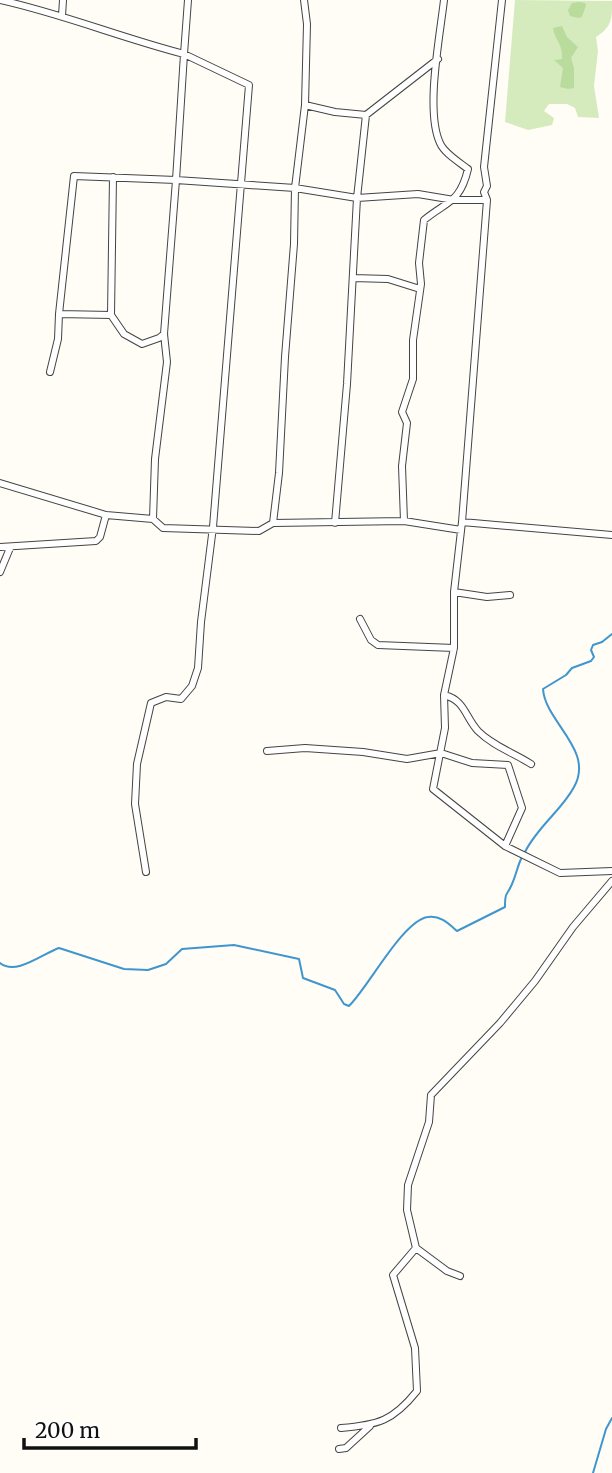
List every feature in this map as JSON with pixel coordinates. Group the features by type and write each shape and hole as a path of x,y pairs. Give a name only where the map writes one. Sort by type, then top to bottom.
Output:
{"street":[{"path":"0,0 62,16 135,41 184,54 249,85 213,527 198,668 192,686 181,699 166,697 150,703 137,764 135,804 146,872"},
{"path":"62,16 63,0"},
{"path":"153,519 155,459 167,358 164,334 188,0"},
{"path":"273,523 279,473 294,244 295,188 305,105 307,24 304,0"},
{"path":"404,520 402,466 407,423 402,412 413,379 413,340 420,289 419,264 424,220 454,200 465,182 468,169 441,146 434,127 444,0"},
{"path":"502,0 484,167 487,186 484,192 487,200 454,592 454,648 444,695 445,728 433,789 505,846 559,873 612,871"},
{"path":"305,105 366,115 438,59"},
{"path":"335,523 357,198 366,115"},
{"path":"50,372 58,339 74,176 295,188 357,198 418,194 454,200 487,200"},
{"path":"113,177 111,315 124,334 142,344 164,334"},
{"path":"353,278 388,279 420,289"},
{"path":"59,314 111,315"},
{"path":"0,482 106,515 153,519 163,527 260,531 273,523 404,520 461,530"},
{"path":"0,547 96,541 100,537 106,515"},
{"path":"462,522 612,535"},
{"path":"0,572 10,548"},
{"path":"454,592 487,597 510,595"},
{"path":"360,619 371,639 378,645 454,648"},
{"path":"444,695 461,702 477,730 493,743 531,764"},
{"path":"267,751 305,748 363,752 407,759 441,752 472,763 508,765 522,808 505,846"},
{"path":"460,1276 447,1271 416,1248 407,1210 408,1185 429,1122 431,1095 500,1023 535,981 573,927 612,881"},
{"path":"341,1428 370,1426 386,1420 402,1409 417,1391 415,1348 393,1275 416,1248"},
{"path":"338,1449 346,1448 370,1426"}],"green space":[{"path":"515,0 612,1 610,22 596,37 598,51 594,86 599,118 578,117 575,108 567,104 549,104 544,111 554,118 552,125 528,130 505,122"},
{"path":"572,3 586,5 582,17 570,16 568,10"},
{"path":"562,26 567,37 578,47 571,58 574,88 568,89 560,87 563,68 554,60 562,59 562,54 553,28"}],"waterway":[{"path":"525,852 536,834 569,795 579,774 574,748 552,713 543,689 566,675 572,668 591,661 594,657 591,650 593,645 612,634"},
{"path":"0,963 6,966 21,966 59,948 124,969 148,970 166,964 182,949 234,945 299,959 303,978 335,990 344,1004 349,1006 397,942 418,921 436,917 457,931 505,907 506,896 521,859"},
{"path":"593,1473 612,1418"}]}
